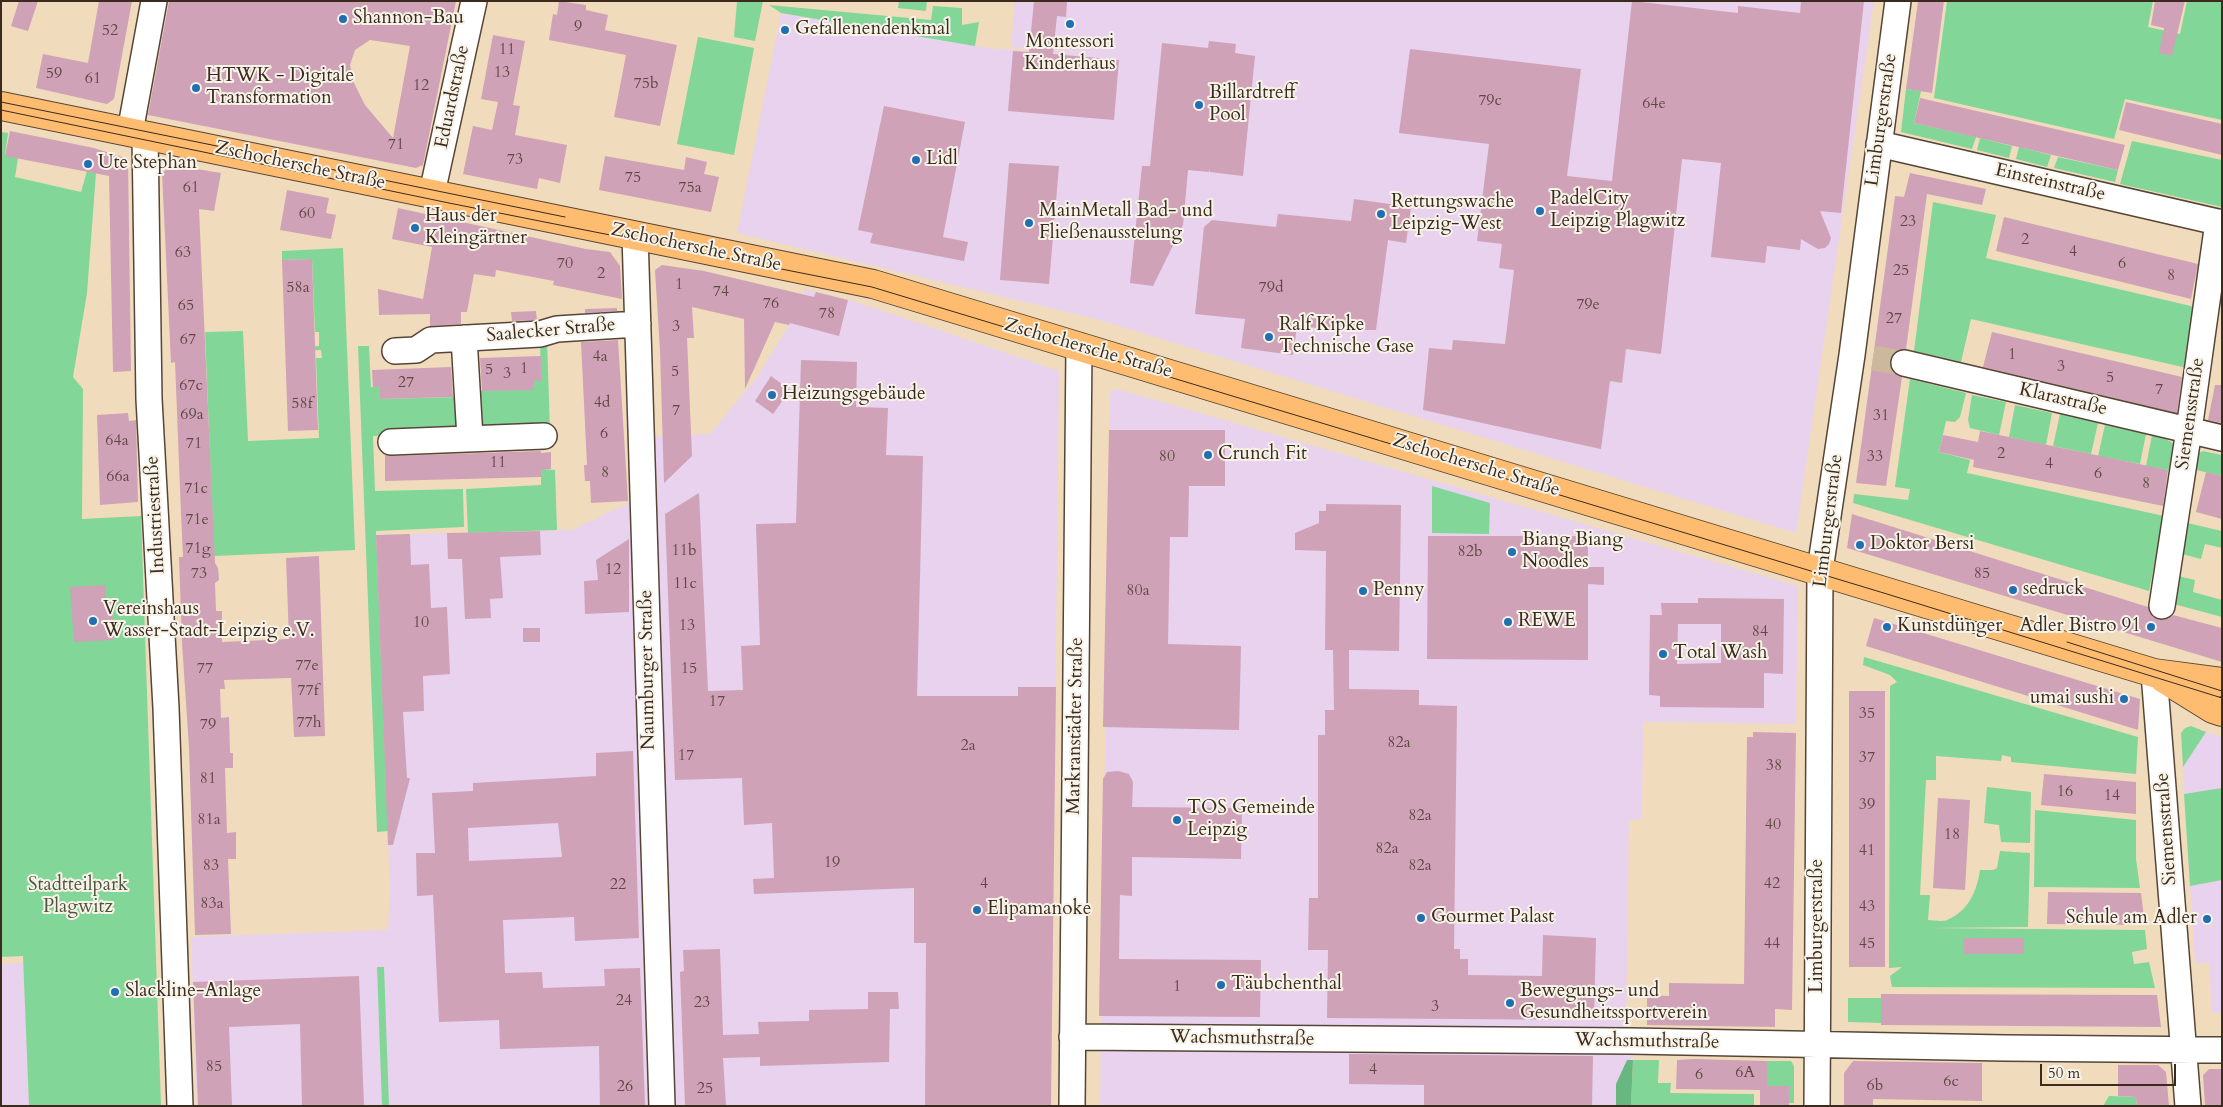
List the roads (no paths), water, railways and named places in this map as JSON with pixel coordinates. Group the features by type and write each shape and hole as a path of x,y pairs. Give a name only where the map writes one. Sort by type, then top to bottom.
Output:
{"main road":[{"name":"Zschochersche Straße","path":"8,107 868,282 2154,673 2222,682"},
{"name":"Zschochersche Straße","path":"2154,673 2213,709 2222,712"}],"street":[{"name":"Industriestraße","path":"154,1 138,133 149,399 166,708 180,1106"},
{"name":"Eduardstraße","path":"432,193 474,1"},
{"name":"Limburgerstraße","path":"1817,1106 1820,570 1862,357 1879,144 1898,1"},
{"name":"Einsteinstraße","path":"1879,144 2220,222"},
{"name":"Siemensstraße","path":"2162,606 2220,222"},
{"name":"Naumburger Straße","path":"635,235 649,738 662,1106"},
{"name":"Saalecker Straße","path":"395,351 416,350 431,340 540,334 557,329 638,324"},
{"name":"Saalecker Straße","path":"464,338 470,438"},
{"name":"Markranstädter Straße","path":"1072,1106 1079,346"},
{"name":"Klarastraße","path":"1904,363 2222,438"},
{"path":"391,442 544,436"},
{"name":"Siemensstraße","path":"2154,673 2188,1106"},
{"name":"Wachsmuthstraße","path":"1072,1037 1630,1041 2222,1050"}],"tunnel":[{"path":"1873,358 1904,363"}],"tram line":[{"path":"1,102 565,217"},
{"path":"1,110 449,203 872,287 1887,594 2222,698"},
{"path":"2067,642 2222,691"}],"place":[{"name":"Shannon-Bau","path":"343,19"},
{"name":"Montessori Kinderhaus","path":"1070,24"},
{"name":"Gefallenendenkmal","path":"785,30"},
{"name":"HTWK - Digitale Transformation","path":"196,88"},
{"name":"Billardtreff Pool","path":"1199,105"},
{"name":"Lidl","path":"916,160"},
{"name":"Ute Stephan","path":"88,164"},
{"name":"PadelCity Leipzig Plagwitz","path":"1540,211"},
{"name":"Rettungswache Leipzig-West","path":"1381,214"},
{"name":"MainMetall Bad- und Fließenausstelung","path":"1029,223"},
{"name":"Haus der Kleingärtner","path":"415,228"},
{"name":"Ralf Kipke Technische Gase","path":"1269,337"},
{"name":"Heizungsgebäude","path":"772,395"},
{"name":"Crunch Fit","path":"1208,455"},
{"name":"Doktor Bersi","path":"1860,545"},
{"name":"Biang Biang Noodles","path":"1512,552"},
{"name":"sedruck","path":"2013,590"},
{"name":"Penny","path":"1363,591"},
{"name":"Vereinshaus Wasser-Stadt-Leipzig e.V.","path":"93,621"},
{"name":"REWE","path":"1508,622"},
{"name":"Kunstdünger","path":"1887,627"},
{"name":"Adler Bistro 91","path":"2151,627"},
{"name":"Total Wash","path":"1663,654"},
{"name":"umai sushi","path":"2124,699"},
{"name":"TOS Gemeinde Leipzig","path":"1177,820"},
{"name":"Elipamanoke","path":"977,910"},
{"name":"Gourmet Palast","path":"1421,918"},
{"name":"Schule am Adler","path":"2207,919"},
{"name":"Täubchenthal","path":"1221,985"},
{"name":"Slackline-Anlage","path":"115,992"},
{"name":"Bewegungs- und Gesundheitssportverein","path":"1510,1003"}],"park label":[{"name":"Stadtteilpark Plagwitz","path":"78,897"}]}
